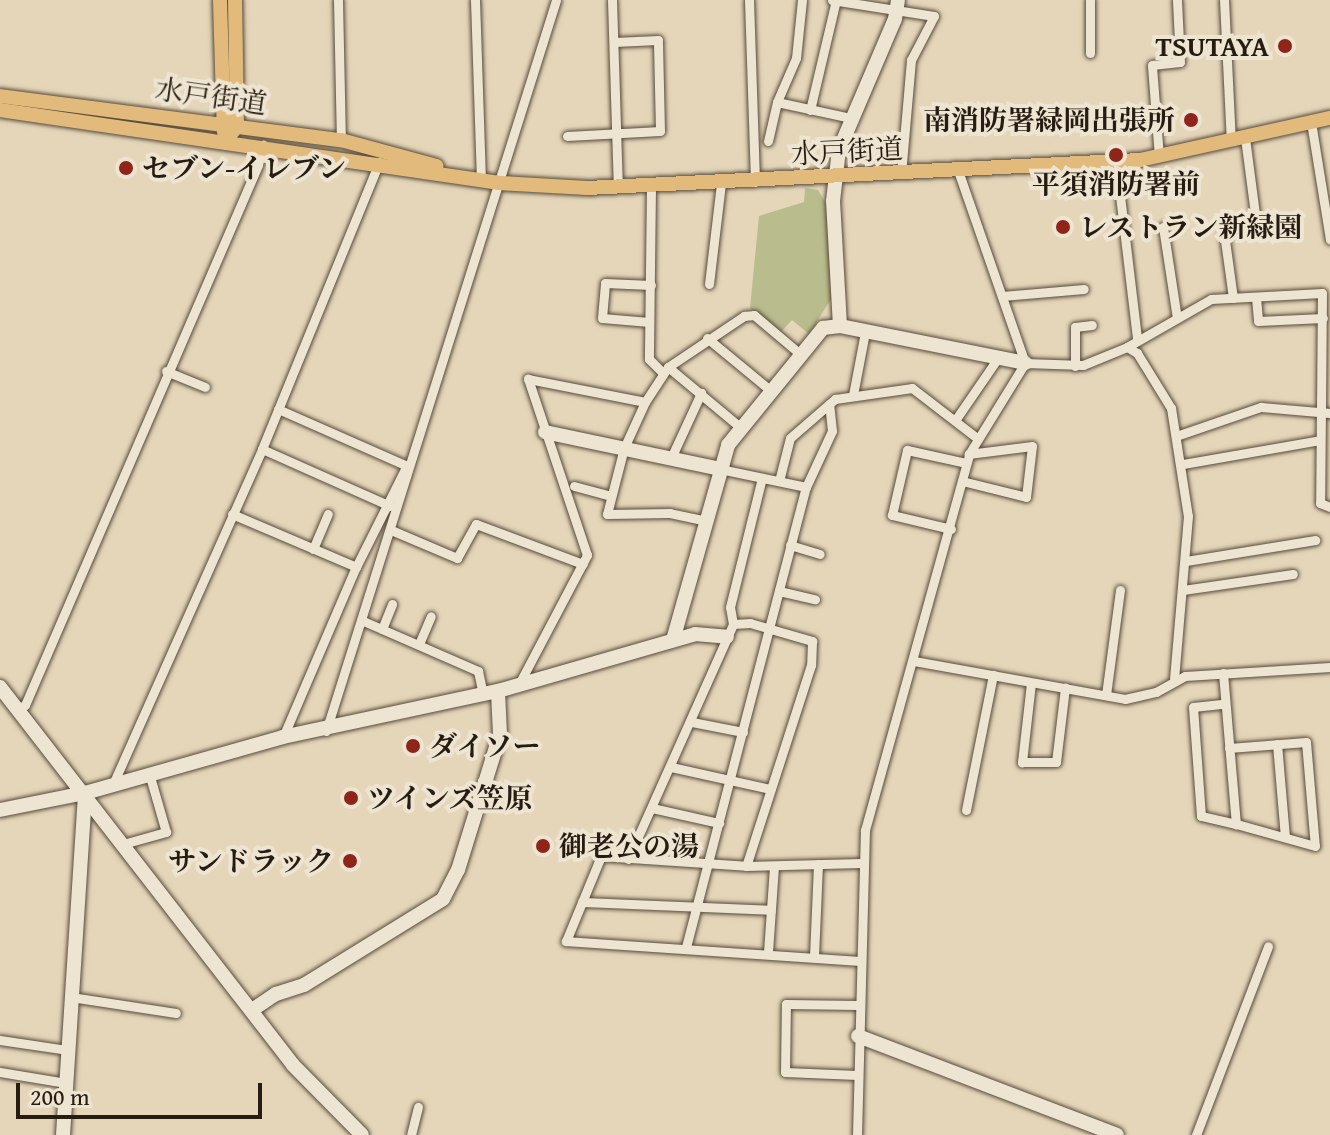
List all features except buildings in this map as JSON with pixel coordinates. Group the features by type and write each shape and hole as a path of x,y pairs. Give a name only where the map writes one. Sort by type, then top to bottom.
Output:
{"main road":[{"path":"220,0 229,125"},
{"path":"226,140 235,0"},
{"name":"水戸街道","path":"0,96 341,140 421,160 458,175"},
{"name":"水戸街道","path":"0,110 380,162 500,183 618,188 1116,162 1159,157 1330,118"}],"street":[{"path":"338,0 341,140"},
{"path":"475,0 481,180"},
{"path":"283,737 356,567 391,507 407,466 556,0"},
{"path":"612,0 618,188"},
{"path":"749,0 755,182"},
{"path":"768,141 777,102 796,58 802,0"},
{"path":"810,110 835,0 897,5 934,16 911,60 901,174"},
{"path":"1090,0 1090,53"},
{"path":"1159,157 1152,65 1180,62 1177,0"},
{"path":"1224,0 1238,140 1257,229 1224,233 1233,298"},
{"path":"840,326 833,201 837,177 851,118 897,5"},
{"path":"567,136 660,131 658,40 614,42"},
{"path":"777,102 851,118"},
{"path":"1311,122 1330,239"},
{"path":"17,709 25,705 263,145"},
{"path":"113,784 262,449 380,162"},
{"path":"1116,162 1137,339"},
{"path":"958,171 1025,363"},
{"path":"709,284 721,184"},
{"path":"651,187 649,359 701,393 740,427"},
{"path":"1163,227 1177,318"},
{"path":"649,322 602,318 605,283 651,285"},
{"path":"1002,296 1084,289"},
{"path":"673,640 720,469 740,427 823,328 840,326 1025,363 1075,366 1127,347 1211,299 1322,293 1326,412 1320,503 1330,507"},
{"path":"1256,297 1258,321 1323,318"},
{"path":"707,521 670,513 607,514 624,448 645,402 665,370 707,338 754,315 799,353"},
{"path":"1075,366 1075,327 1092,325"},
{"path":"853,395 865,332"},
{"path":"707,338 770,390"},
{"path":"1127,347 1137,353 1171,408 1179,435 1186,561 1174,678"},
{"path":"956,419 998,358"},
{"path":"857,1135 861,863 865,830 951,529 968,458 977,438 1025,363"},
{"path":"166,371 205,387"},
{"path":"518,685 587,555 528,379 645,402"},
{"path":"779,481 790,438 829,404 853,395 912,388 977,438"},
{"path":"671,458 701,393"},
{"path":"686,947 806,487 832,431 829,404"},
{"path":"1179,435 1261,407 1326,412"},
{"path":"278,409 407,466"},
{"path":"545,432 806,487"},
{"path":"1183,464 1323,445"},
{"path":"951,529 892,515 907,450 968,458 1032,446 1026,497 962,481"},
{"path":"262,449 391,507"},
{"path":"628,859 692,722 730,630 730,607 762,478"},
{"path":"574,486 611,496"},
{"path":"326,731 391,530 391,507"},
{"path":"232,514 356,567"},
{"path":"313,549 328,514"},
{"path":"391,530 457,558 476,524 583,564"},
{"path":"1186,561 1315,540"},
{"path":"790,545 820,554"},
{"path":"1183,590 1293,574"},
{"path":"1106,695 1120,590"},
{"path":"779,591 815,599"},
{"path":"382,629 392,604"},
{"path":"419,644 431,616"},
{"path":"361,620 478,671 483,695"},
{"path":"0,810 85,793 283,737 326,731 483,695 673,640 730,630 769,629 812,641 811,665 746,866"},
{"path":"914,661 1106,695 1147,695 1174,678 1330,667"},
{"path":"1223,673 1236,824"},
{"path":"966,810 993,675"},
{"path":"1031,683 1022,762 1056,762 1065,688"},
{"path":"0,687 314,1090 362,1135"},
{"path":"252,1010 276,994 304,985 443,899 458,870 500,734 498,691"},
{"path":"1224,704 1193,707 1201,816 1315,846 1306,742 1229,748"},
{"path":"692,722 743,732"},
{"path":"1277,744 1285,837"},
{"path":"671,767 770,789"},
{"path":"123,844 166,832 149,773"},
{"path":"63,1135 85,793"},
{"path":"652,808 719,823"},
{"path":"859,961 768,952 566,941 601,856 746,866 861,863"},
{"path":"814,956 818,864"},
{"path":"768,952 774,866"},
{"path":"582,902 771,910"},
{"path":"1196,1135 1268,946"},
{"path":"71,997 176,1013"},
{"path":"857,1075 785,1072 785,1059 786,1004 858,1005"},
{"path":"858,1036 1117,1135"},
{"path":"0,1040 68,1050"},
{"path":"0,1072 66,1083"},
{"path":"411,1135 418,1107"}],"green space":[{"path":"805,188 818,190 828,207 833,296 809,334 792,320 780,333 750,308 759,216 804,202"}],"place":[{"name":"TSUTAYA","path":"1285,46"},
{"name":"南消防署緑岡出張所","path":"1191,120"},
{"name":"平須消防署前","path":"1116,155"},
{"name":"セブン-イレブン","path":"126,168"},
{"name":"レストラン新緑園","path":"1063,227"},
{"name":"ダイソー","path":"413,746"},
{"name":"ツインズ笠原","path":"351,798"},
{"name":"御老公の湯","path":"543,846"},
{"name":"サンドラック","path":"350,861"}]}
